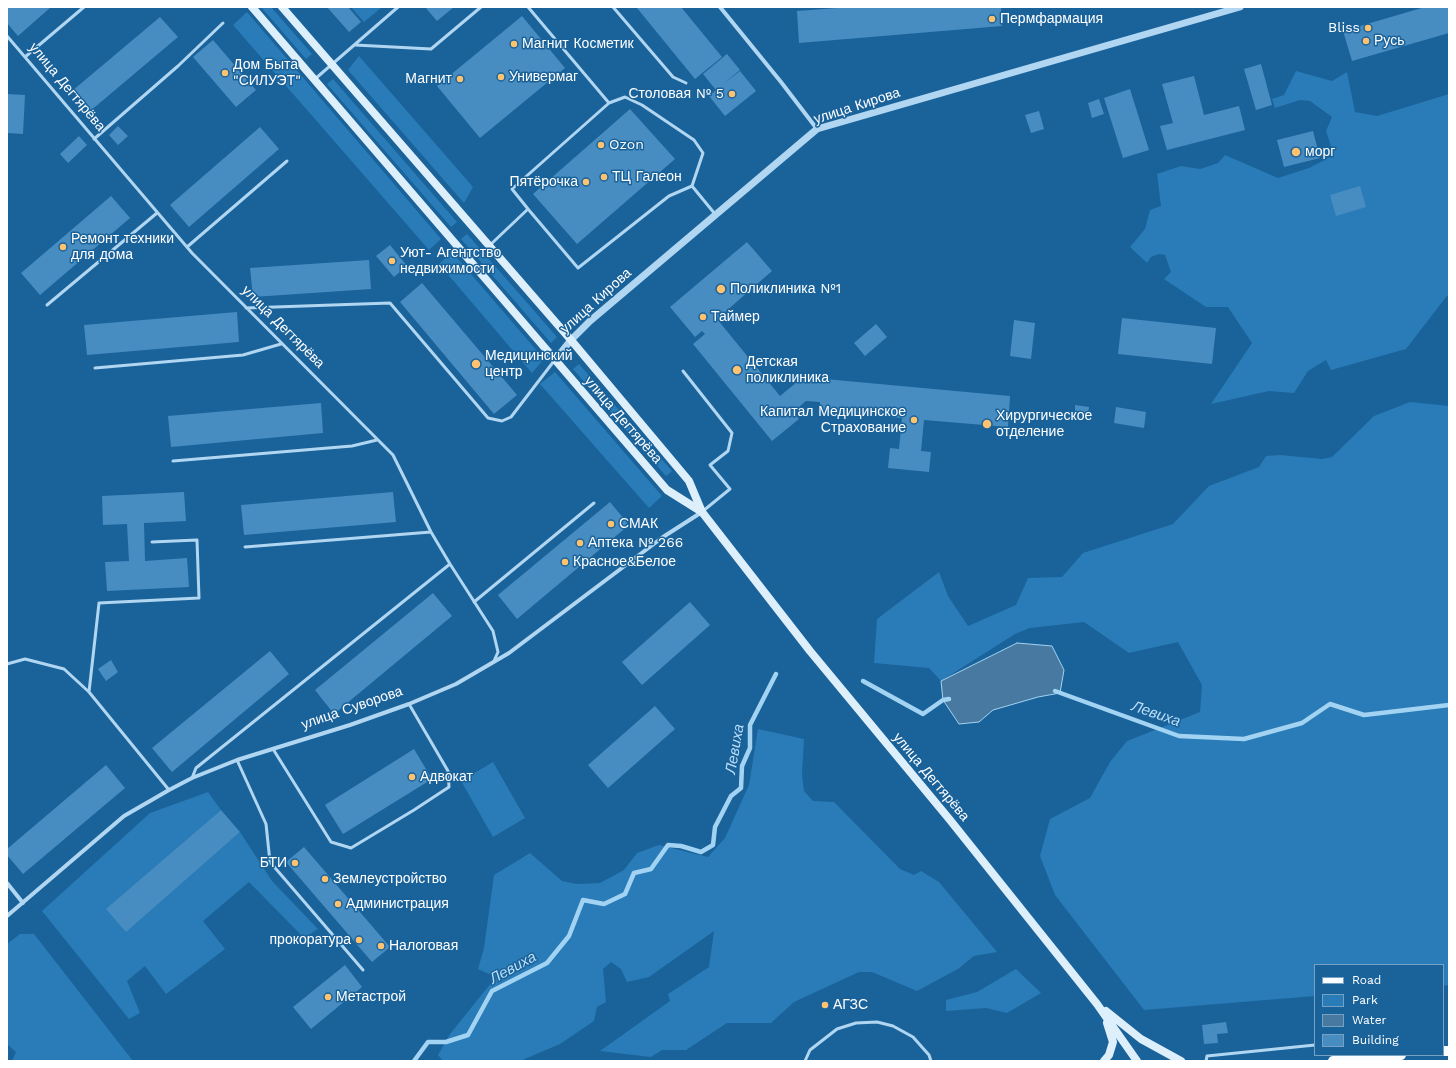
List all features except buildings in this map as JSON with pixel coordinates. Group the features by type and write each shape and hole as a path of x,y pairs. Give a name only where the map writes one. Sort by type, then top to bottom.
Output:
{"main road":[{"name":"улица Дегтярёва","path":"252,7 667,490 702,512"},
{"name":"улица Дегтярёва","path":"282,7 333,64 570,340 689,481 702,512 810,651 950,820 1097,1004 1137,1061"},
{"path":"1097,1004 1109,1028 1113,1042 1109,1055 1104,1061"},
{"path":"1097,1004 1140,1040 1181,1061"},
{"path":"1333,1061 1386,1056"}],"street":[{"path":"720,7 817,129"},
{"name":"улица Кирова","path":"555,360 570,340 590,321 817,129 1239,7"},
{"name":"улица Суворова","path":"7,916 124,816 192,778 237,760 409,704 456,684 509,653 663,538 702,512"},
{"path":"7,883 23,903"}],"lane":[{"path":"25,57 84,7"},
{"path":"314,80 398,7"},
{"path":"355,45 431,49 481,7"},
{"path":"528,7 609,103"},
{"path":"613,7 673,77 686,83"},
{"path":"94,139 178,66 223,23"},
{"name":"улица Дегтярёва","path":"7,36 187,247 281,344 393,455 431,532 493,631 498,652 494,661"},
{"path":"625,98 642,105 694,140 703,153 692,186 669,196 578,268 512,189 609,103 625,98"},
{"path":"187,247 288,161"},
{"path":"692,186 716,214"},
{"path":"489,246 528,209"},
{"path":"47,305 157,213"},
{"path":"246,308 390,303 488,418 502,421 511,417 555,360"},
{"path":"95,368 243,355 281,344"},
{"path":"683,371 732,433 728,451 710,465 730,489 702,512"},
{"path":"173,461 352,446 377,440"},
{"path":"474,602 594,503"},
{"path":"245,547 431,532"},
{"path":"89,692 99,603 199,598 196,540 152,542"},
{"path":"192,778 196,768 450,564"},
{"path":"7,664 25,659 64,670 89,692 169,790"},
{"path":"273,749 331,842 350,848 449,787 448,771 409,704"},
{"path":"237,760 266,824 270,862 362,970"},
{"path":"805,1061 810,1050 837,1029 856,1023 877,1022 893,1026 913,1037 929,1056 931,1061"},
{"path":"1206,1061 1207,1056 1314,1045"}],"green space":[{"path":"261,7 271,7 312,54 306,59"},
{"path":"351,7 382,7 364,22"},
{"path":"247,12 441,239 429,250 233,25"},
{"path":"359,56 473,187 464,203 348,70"},
{"path":"1296,71 1332,81 1347,72 1355,112 1377,116 1449,94 1449,295 1406,349 1331,370 1326,360 1308,371 1294,393 1269,391 1211,404 1252,343 1228,307 1206,307 1164,279 1171,272 1165,255 1159,254 1151,257 1147,263 1130,247 1145,229 1150,210 1161,206 1157,174 1181,166 1200,169 1218,163 1225,155 1278,178 1309,168 1334,155 1326,131 1332,117 1310,101 1300,100 1275,108 1272,99 1284,95"},
{"path":"333,79 457,222 451,227 327,84"},
{"path":"467,234 557,337 551,343 461,239"},
{"path":"452,252 544,359 532,373 439,264"},
{"path":"579,364 672,471 666,476 573,369"},
{"path":"555,372 662,496 649,508 540,384"},
{"path":"1410,402 1449,406 1449,985 1444,986 1444,964 1314,964 1314,996 1144,1010 1055,895 1040,856 1050,819 1090,798 1110,762 1127,741 1200,712 1202,685 1178,642 1129,653 1084,622 1030,628 1015,634 941,681 929,668 874,663 877,619 939,572 948,596 968,626 1016,605 1028,578 1062,577 1083,553 1173,524 1209,486 1259,467 1266,456 1280,455 1322,459 1332,457 1374,416"},
{"path":"758,729 804,739 802,774 804,791 813,801 834,802 900,869 914,875 921,871 939,882 997,952 974,956 958,969 917,991 872,972 859,972 794,1002 771,1023 727,1023 686,1050 662,1050 651,1057 600,1051 670,1001 668,994 709,967 714,931 649,977 627,982 621,969 611,962 603,969 606,1002 597,1007 594,1021 560,1044 520,1061 443,1061 438,1055 450,1034 496,977 478,969 484,948 494,875 530,853 562,881 577,884 600,883 624,870 637,853 659,845 708,857 725,838 749,785"},
{"path":"493,762 525,818 493,837 461,781"},
{"path":"208,792 221,810 107,909 126,931 240,832 272,881 318,929 304,938 249,882 203,921 225,949 166,994 145,966 127,981 140,1013 129,1019 42,911 150,813"},
{"path":"20,934 34,934 133,1061 12,1061 16,1052 7,1044 7,944"},
{"path":"1016,969 1041,993 1007,1013 986,1008 946,1011 946,1000 977,992"}],"water":[{"path":"1017,643 1052,646 1064,670 1060,693 1038,697 993,710 979,722 959,724 943,700 941,681"}],"waterway":[{"name":"Левиха","path":"414,1061 428,1042 446,1042 468,1035 492,991 547,963 569,936 583,900 604,904 625,894 634,873 651,869 668,845 681,846 701,852 713,845 715,827 731,796 741,788 742,766 750,748 750,725 776,674"},
{"name":"Левиха","path":"863,681 923,714 943,700 949,699"},
{"name":"Левиха","path":"1055,691 1179,736 1244,739 1302,723 1330,704 1364,715 1449,705"}],"place":[{"name":"Пермфармация","path":"992,19"},
{"name":"Bliss","path":"1368,28"},
{"name":"Русь","path":"1366,41"},
{"name":"Магнит Косметик","path":"514,44"},
{"name":"Дом Быта \"СИЛУЭТ\"","path":"225,73"},
{"name":"Универмаг","path":"501,77"},
{"name":"Магнит","path":"460,79"},
{"name":"Столовая № 5","path":"732,94"},
{"name":"Ozon","path":"601,145"},
{"name":"морг","path":"1296,152"},
{"name":"ТЦ Галеон","path":"604,177"},
{"name":"Пятёрочка","path":"586,182"},
{"name":"Ремонт техники для дома","path":"63,247"},
{"name":"Уют- Агентство недвижимости","path":"392,261"},
{"name":"Поликлиника №1","path":"721,289"},
{"name":"Таймер","path":"703,317"},
{"name":"Медицинский центр","path":"476,364"},
{"name":"Детская поликлиника","path":"737,370"},
{"name":"Капитал Медицинское Страхование","path":"914,420"},
{"name":"Хирургическое отделение","path":"987,424"},
{"name":"СМАК","path":"611,524"},
{"name":"Аптека № 266","path":"580,543"},
{"name":"Красное&Белое","path":"565,562"},
{"name":"Адвокат","path":"412,777"},
{"name":"БТИ","path":"295,863"},
{"name":"Землеустройство","path":"325,879"},
{"name":"Администрация","path":"338,904"},
{"name":"прокоратура","path":"359,940"},
{"name":"Налоговая","path":"381,946"},
{"name":"Метастрой","path":"328,997"},
{"name":"АГЗС","path":"825,1005"}]}
